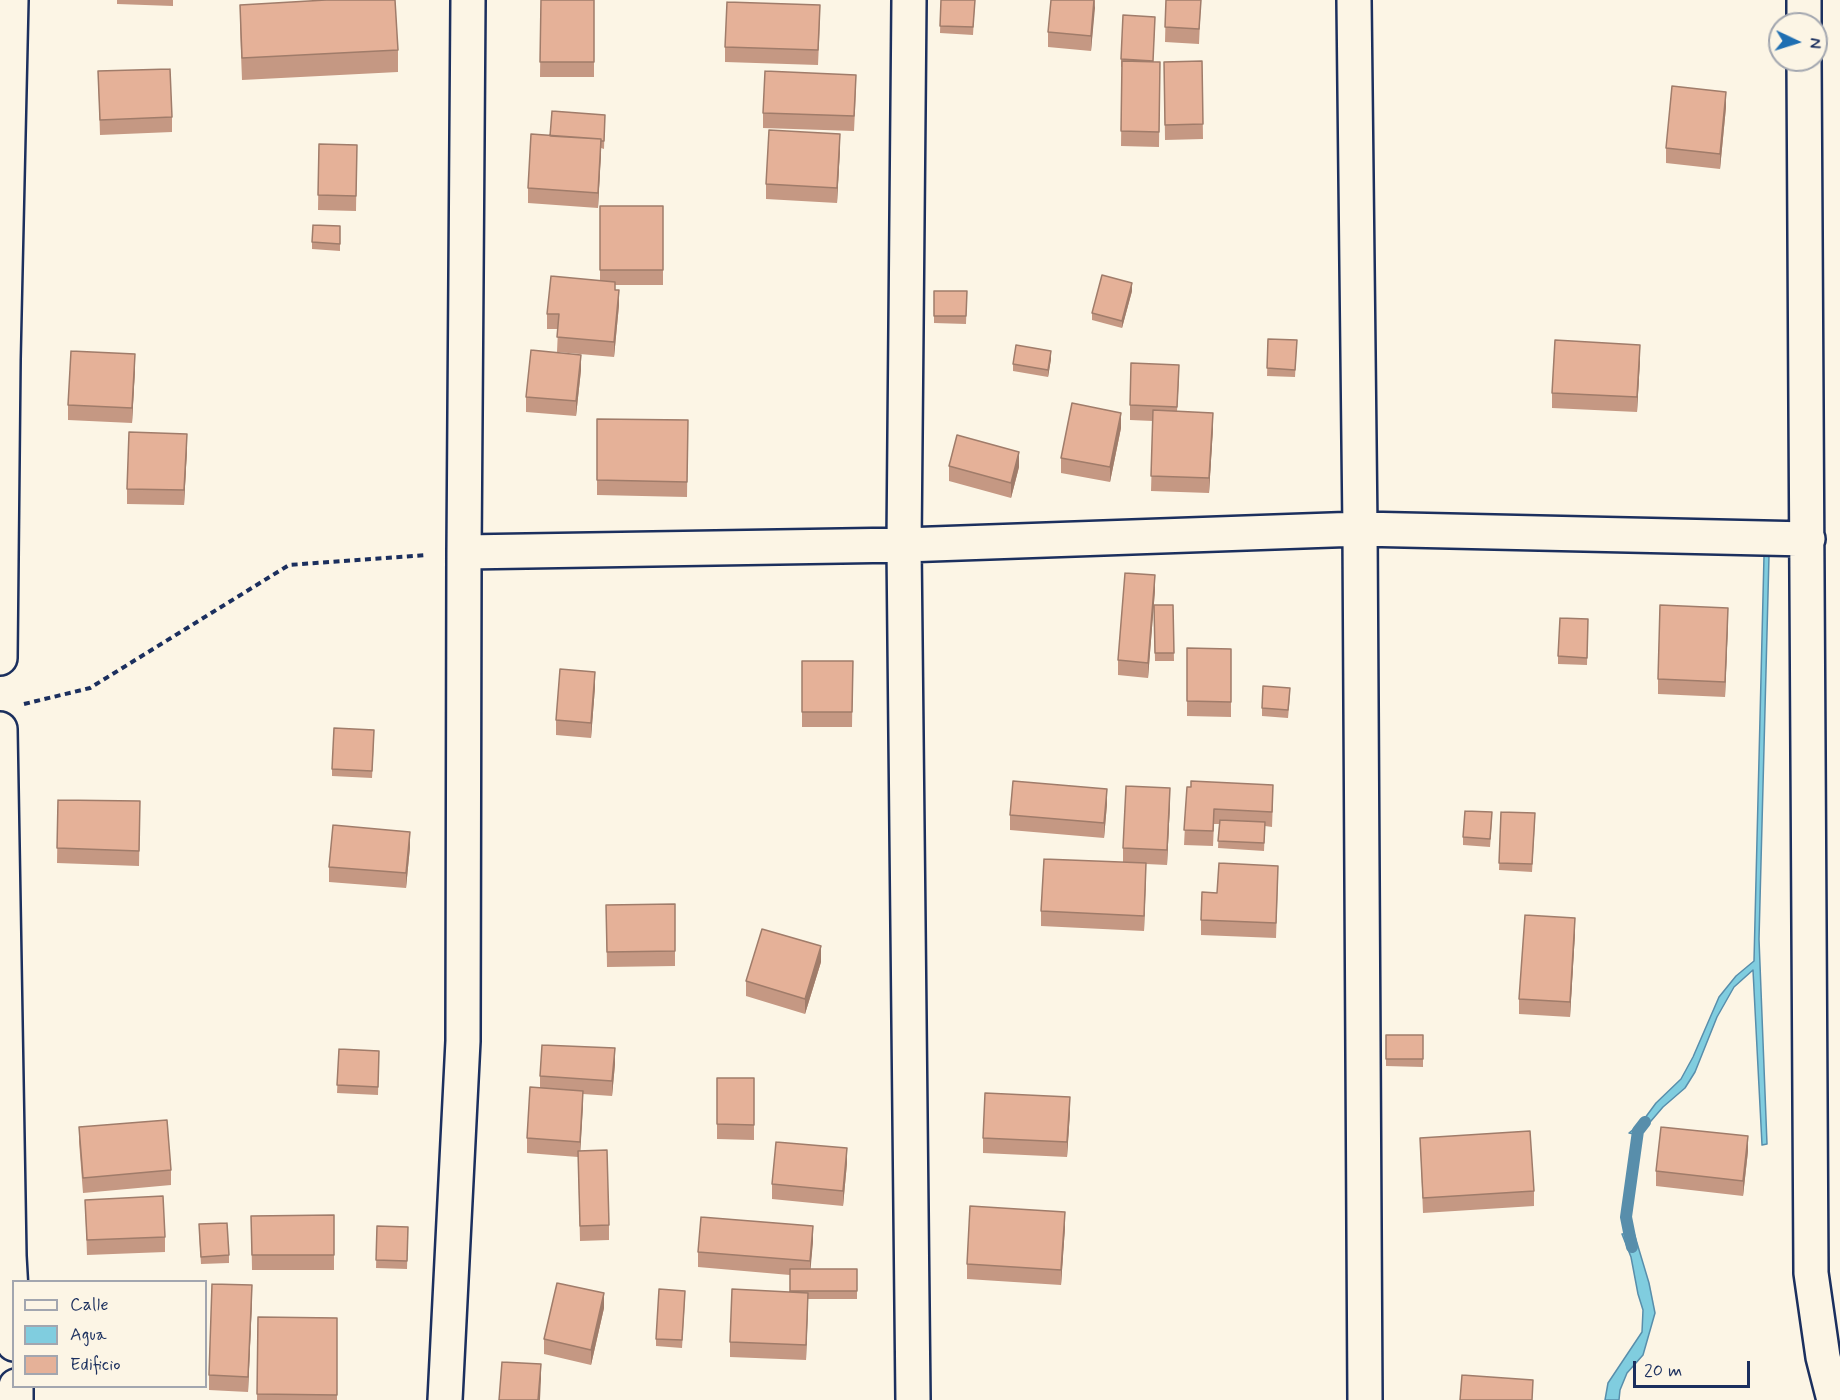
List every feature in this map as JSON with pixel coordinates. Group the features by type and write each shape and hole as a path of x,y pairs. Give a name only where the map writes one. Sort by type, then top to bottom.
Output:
{"street":[{"path":"0,658 1,359 11,0"},
{"path":"445,1400 463,1041 468,0"},
{"path":"909,0 904,545 913,1400"},
{"path":"1354,0 1360,529 1365,1400"},
{"path":"1804,72 1811,1273 1823,1357 1834,1400"},
{"path":"464,552 904,545 1360,529 1808,539"},
{"path":"0,729 5,1256 12,1324"}],"path":[{"path":"22,704 90,688 289,565 464,552"}],"water":[{"path":"1764,556 1769,556 1759,939 1767,1144 1762,1145 1753,970 1734,987 1717,1017 1695,1072 1685,1088 1663,1107 1639,1135 1629,1133 1681,1079 1719,997 1736,976 1754,961"},
{"path":"1634,1233 1649,1283 1655,1313 1643,1355 1627,1373 1620,1390 1619,1400 1605,1400 1608,1383 1642,1332 1643,1310 1631,1257 1622,1234"}],"building":[{"path":"326,0 395,0 398,50 242,58 240,5"},
{"path":"541,0 594,0 594,62 540,62"},
{"path":"941,0 975,0 973,27 940,26"},
{"path":"1051,0 1094,0 1091,36 1048,32"},
{"path":"1166,0 1201,0 1199,29 1165,27"},
{"path":"727,2 820,5 818,50 725,47"},
{"path":"1123,15 1155,17 1153,61 1121,59"},
{"path":"1122,61 1160,62 1159,132 1121,131"},
{"path":"1202,61 1203,124 1165,125 1164,62"},
{"path":"170,69 172,117 100,120 98,71"},
{"path":"765,71 856,75 854,116 763,113"},
{"path":"1672,86 1726,92 1720,154 1666,148"},
{"path":"552,111 605,115 604,141 550,136"},
{"path":"769,130 840,134 837,188 766,184"},
{"path":"531,134 601,139 598,193 528,188"},
{"path":"319,144 357,145 356,196 318,195"},
{"path":"600,206 663,206 663,270 600,270"},
{"path":"313,225 340,226 340,244 312,242"},
{"path":"1102,275 1132,283 1122,321 1092,313"},
{"path":"551,276 615,282 615,290 619,290 614,342 557,337 559,314 547,314"},
{"path":"934,291 967,291 966,316 934,316"},
{"path":"1268,339 1297,340 1295,370 1267,368"},
{"path":"1555,340 1640,345 1637,397 1552,393"},
{"path":"1016,345 1051,351 1048,370 1013,364"},
{"path":"531,350 581,355 576,401 526,397"},
{"path":"71,351 135,354 132,408 68,405"},
{"path":"1131,363 1179,365 1177,407 1130,405"},
{"path":"1072,403 1121,413 1110,467 1061,458"},
{"path":"1153,410 1213,413 1209,478 1151,476"},
{"path":"597,419 688,420 687,482 597,480"},
{"path":"129,432 187,434 184,490 127,489"},
{"path":"957,435 1019,452 1011,483 949,466"},
{"path":"1125,573 1155,575 1148,663 1118,660"},
{"path":"1154,605 1173,605 1174,653 1155,653"},
{"path":"1660,605 1728,608 1725,682 1658,679"},
{"path":"1560,618 1588,619 1587,658 1558,656"},
{"path":"1187,648 1231,649 1231,702 1187,701"},
{"path":"802,661 853,661 852,712 802,712"},
{"path":"560,669 595,672 591,723 556,720"},
{"path":"1263,686 1290,688 1288,710 1262,708"},
{"path":"334,728 374,730 372,771 332,769"},
{"path":"1013,781 1107,789 1104,823 1010,815"},
{"path":"1191,781 1273,785 1272,812 1214,809 1213,831 1184,830 1187,787 1191,787"},
{"path":"1126,786 1170,788 1167,850 1123,848"},
{"path":"58,800 140,801 139,851 57,848"},
{"path":"1465,811 1492,812 1490,839 1463,837"},
{"path":"1501,812 1535,813 1532,864 1499,863"},
{"path":"1220,820 1265,822 1264,843 1218,841"},
{"path":"333,825 410,832 406,873 329,867"},
{"path":"1044,859 1146,863 1144,916 1041,911"},
{"path":"1219,863 1278,866 1276,923 1201,920 1202,892 1217,893"},
{"path":"675,904 675,951 607,952 606,905"},
{"path":"1525,915 1575,918 1570,1002 1519,999"},
{"path":"762,929 821,946 805,999 746,981"},
{"path":"1386,1035 1423,1035 1423,1059 1386,1059"},
{"path":"542,1045 615,1048 612,1081 540,1076"},
{"path":"339,1049 379,1051 378,1087 337,1085"},
{"path":"717,1078 754,1078 754,1125 717,1124"},
{"path":"530,1087 583,1091 580,1142 527,1138"},
{"path":"985,1093 1070,1097 1067,1142 983,1138"},
{"path":"167,1120 171,1170 83,1178 79,1127"},
{"path":"1661,1127 1748,1136 1743,1181 1656,1171"},
{"path":"1530,1131 1534,1191 1423,1198 1420,1138"},
{"path":"776,1142 847,1148 843,1191 772,1184"},
{"path":"607,1150 609,1225 580,1226 578,1151"},
{"path":"163,1196 165,1237 87,1240 85,1200"},
{"path":"970,1206 1065,1212 1061,1270 967,1264"},
{"path":"334,1215 334,1255 252,1255 251,1216"},
{"path":"701,1217 813,1226 810,1261 698,1252"},
{"path":"227,1223 229,1255 201,1257 199,1224"},
{"path":"377,1226 408,1227 407,1261 376,1260"},
{"path":"790,1269 857,1269 857,1291 790,1291"},
{"path":"557,1283 604,1293 591,1350 544,1339"},
{"path":"212,1284 252,1285 248,1377 209,1375"},
{"path":"659,1289 685,1291 682,1340 656,1339"},
{"path":"732,1289 808,1293 806,1345 730,1342"},
{"path":"258,1317 337,1318 337,1395 257,1394"},
{"path":"502,1362 541,1364 538,1400 499,1400"},
{"path":"1462,1375 1533,1380 1532,1400 1460,1400"}],"waterway":[{"path":"1632,1247 1626,1217 1638,1131 1645,1122"}]}
